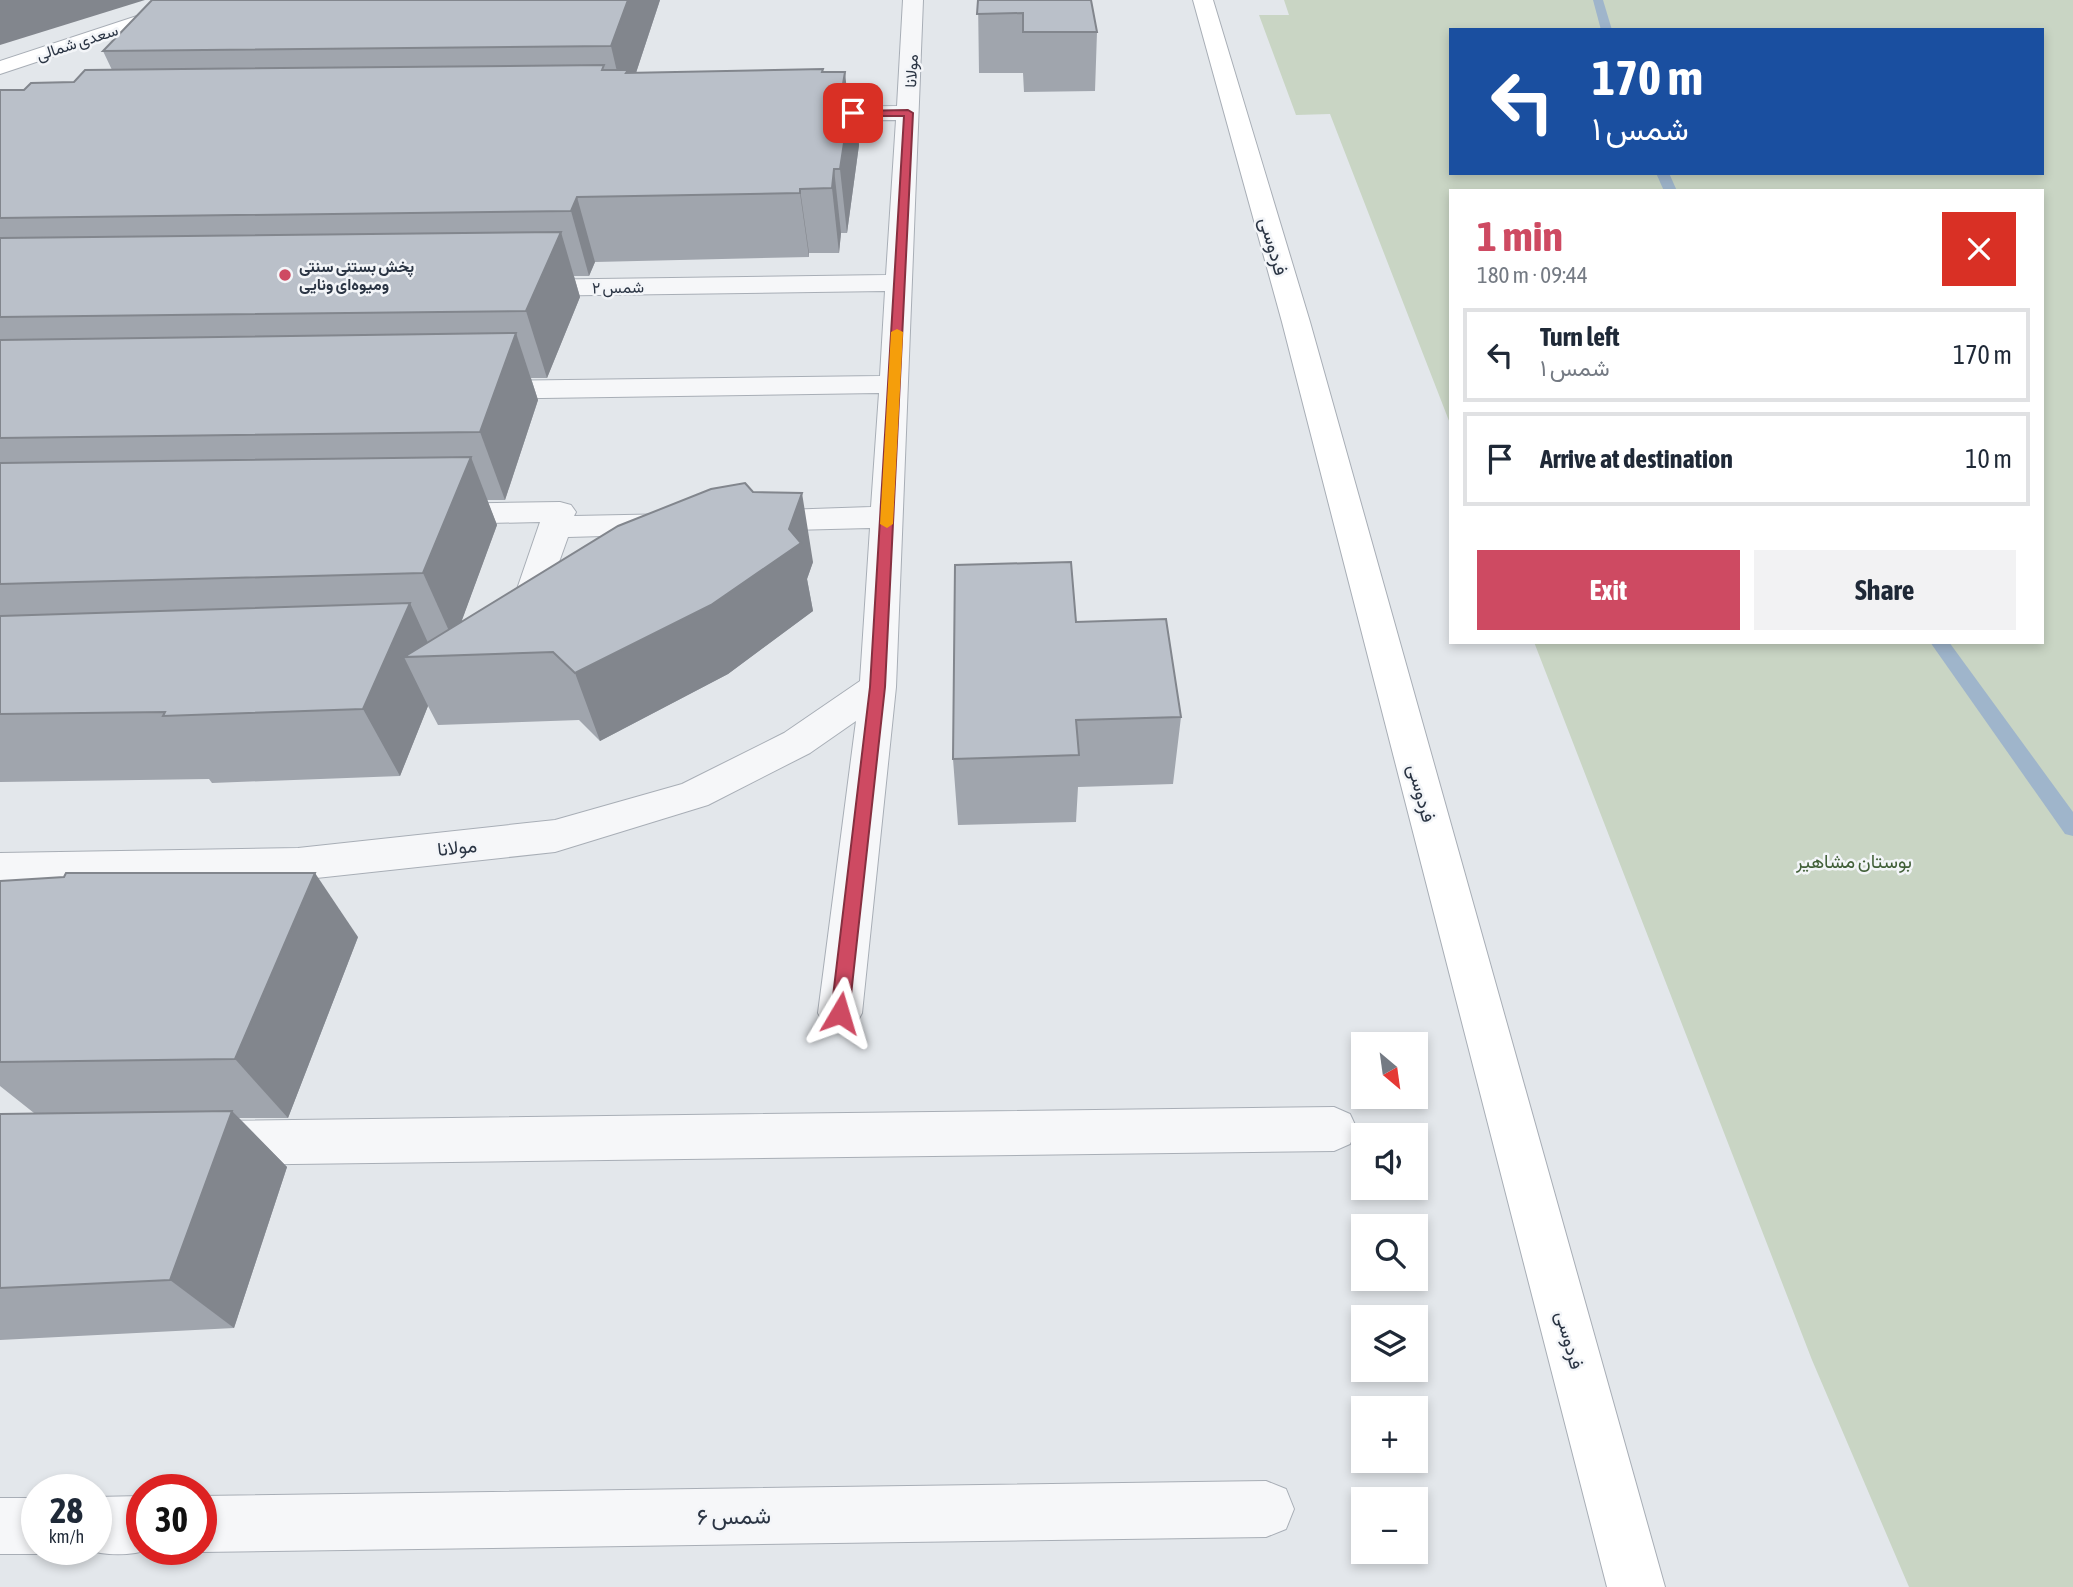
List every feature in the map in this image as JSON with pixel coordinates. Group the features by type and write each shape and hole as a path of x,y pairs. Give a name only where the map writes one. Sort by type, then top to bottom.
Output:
{"main road":[{"name":"سعدی شمالی","path":"0,68 144,20 192,0"},
{"name":"فردوسی","path":"1203,0 1300,336 1636,1587"}],"street":[{"name":"مولانا","path":"840,1013 878,687 913,0"},
{"path":"783,114 908,113"},
{"name":"شمس ۲","path":"498,288 900,283"},
{"path":"461,390 894,384"},
{"path":"410,514 558,520 714,522 887,517"},
{"path":"511,655 558,520"},
{"name":"مولانا","path":"0,869 298,864 555,836 694,795 797,743 878,687"},
{"path":"167,1144 1334,1129"},
{"name":"شمس ۶","path":"217,1524 1266,1509"},
{"path":"0,1526 21,1526"}],"green space":[{"name":"بوستان مشاهیر","path":"1284,0 2073,0 2073,1587 1909,1587 1812,1360 1535,644 2044,644 2044,189 1449,189 1449,421 1330,114 1296,115 1259,15 1289,15"}],"building":[{"path":"152,0 628,0 611,46 103,51"},
{"path":"978,0 1091,0 1097,32 1023,32 1023,13 977,14"},
{"path":"604,65 602,70 628,70 626,73 823,69 822,72 845,72 843,84 853,84 840,169 834,169 832,188 800,189 800,193 577,197 571,211 0,218 0,90 24,90 31,83 74,82 85,70"},
{"path":"561,232 526,311 0,317 0,238"},
{"path":"516,333 480,432 0,438 0,340"},
{"path":"471,457 423,573 0,584 0,463"},
{"path":"745,483 753,492 802,493 789,529 801,543 711,605 575,673 553,652 404,657 618,526 711,489"},
{"path":"1071,562 1076,622 1166,619 1181,717 1076,720 1079,755 953,759 955,565"},
{"path":"410,603 363,709 163,716 165,712 0,714 0,616"},
{"path":"66,873 315,873 235,1059 0,1062 0,881 64,877"},
{"path":"232,1111 170,1280 0,1288 0,1114"}],"waterway":[{"path":"1598,0 1606,28"},
{"path":"1663,175 1670,189"},
{"path":"1940,644 2073,828"}],"slow traffic":[{"path":"887,524 897,332"}],"place":[{"name":"پخش بستنی سنتی ومیوه‌ای ونایی","path":"285,275"}],"route":[{"path":"840,1013 878,687 908,113 853,113"}]}
